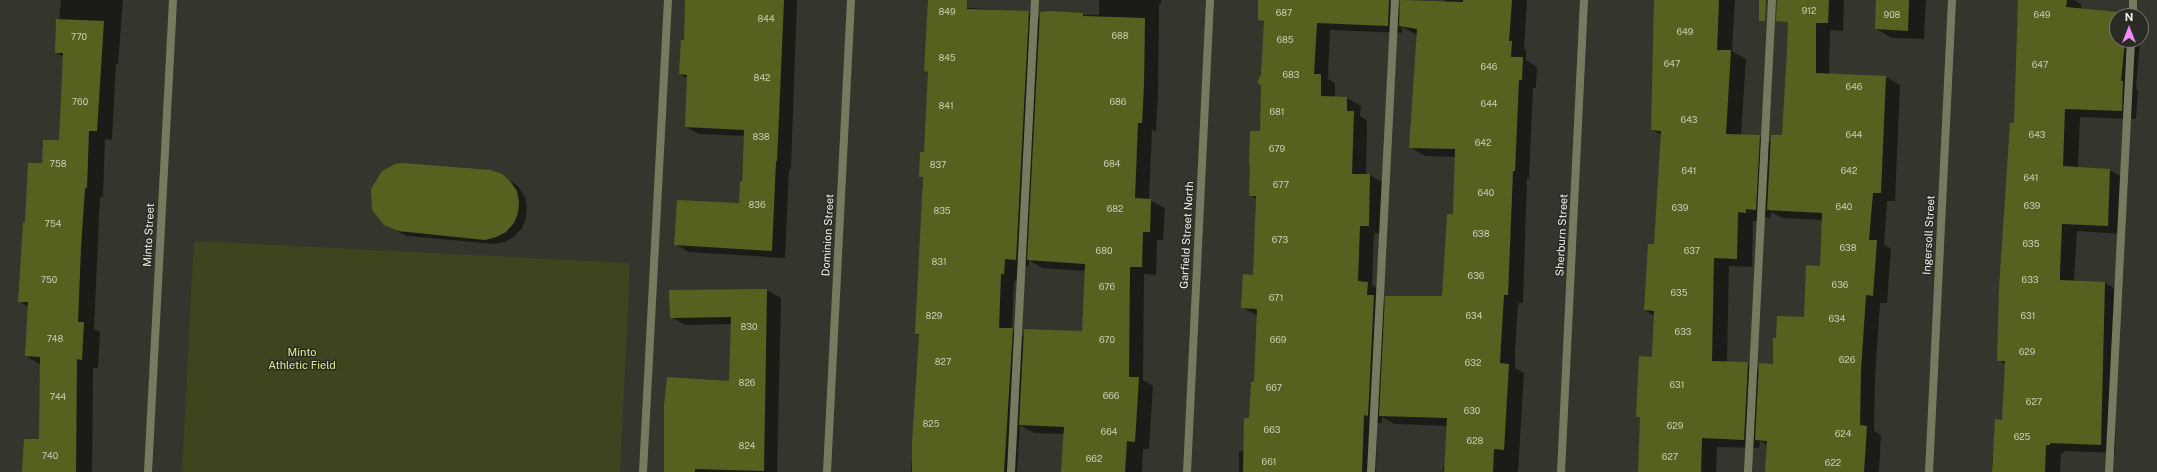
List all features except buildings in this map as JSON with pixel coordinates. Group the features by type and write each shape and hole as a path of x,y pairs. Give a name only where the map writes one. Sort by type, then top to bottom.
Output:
{"street":[{"name":"Minto Street","path":"148,472 173,0"},
{"path":"643,472 668,0"},
{"name":"Dominion Street","path":"827,472 851,0"},
{"path":"1011,472 1034,0"},
{"name":"Garfield Street North","path":"1187,472 1210,0"},
{"path":"1371,472 1395,0"},
{"name":"Sherburn Street","path":"1561,472 1584,0"},
{"path":"1748,472 1772,0"},
{"name":"Ingersoll Street","path":"1929,472 1952,0"},
{"path":"2109,472 2131,48"}],"green space":[{"name":"Minto Athletic Field","path":"194,241 630,263 620,472 182,472"}]}
